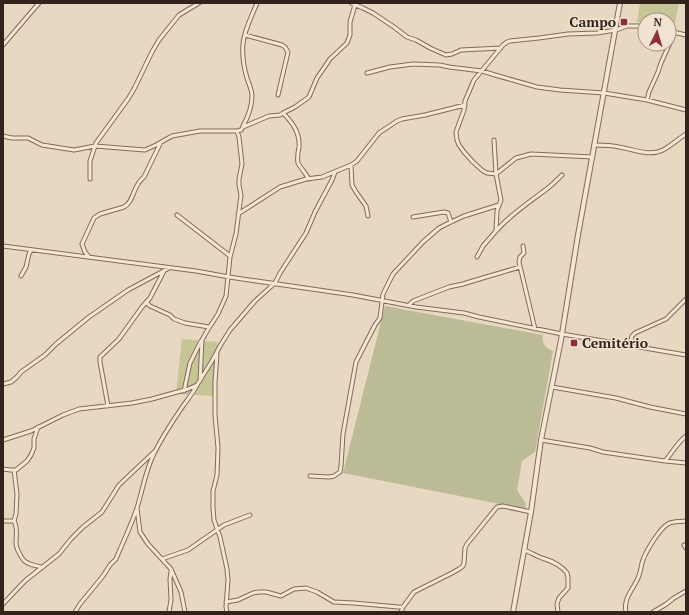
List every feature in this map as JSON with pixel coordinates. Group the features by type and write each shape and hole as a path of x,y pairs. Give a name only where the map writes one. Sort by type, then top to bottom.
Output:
{"street":[{"path":"3,46 39,3"},
{"path":"90,179 90,161 96,143 128,99 159,40 179,15 199,3"},
{"path":"243,127 248,116 252,96 246,76 243,45 247,26 257,3"},
{"path":"350,3 358,5 373,13 407,37 446,54 452,54 461,50 501,48"},
{"path":"513,612 531,512 541,440 562,334 578,235 620,3"},
{"path":"3,136 12,138 28,138 42,144 74,150 95,146 145,150 172,136 200,132 241,130 243,127 268,116 280,115 309,97 317,78 330,59 347,42 350,35 350,22 358,5"},
{"path":"592,157 532,154 516,158 496,174 487,173 478,168 464,152 457,140 456,132 464,110 465,101 474,80 507,42 568,34 597,33 616,30 632,25 637,26"},
{"path":"245,35 282,45 288,52 278,94"},
{"path":"647,100 665,52"},
{"path":"367,73 390,67 440,64 449,67 482,71 537,87 604,93 647,100 686,110"},
{"path":"238,214 280,187 322,177 351,165 361,156 379,133 397,121 465,105"},
{"path":"284,113 298,135 298,162 309,179"},
{"path":"184,391 190,363 198,346 218,314 226,296 229,277 228,267 236,234 241,195 239,179 242,164 237,131"},
{"path":"594,145 619,147 651,153 663,150 686,134"},
{"path":"494,140 496,174 501,200 497,211 496,231"},
{"path":"89,257 82,244 94,218 100,214 124,208 128,205 135,188 141,179 144,178 160,143"},
{"path":"351,165 352,185 366,206 368,216"},
{"path":"75,612 116,559 137,508 149,467 167,430 202,378 226,336 255,302 275,284 280,273 306,233 317,207 335,172"},
{"path":"477,257 483,246 502,224 550,187 562,174"},
{"path":"310,476 329,477 340,472 343,434 356,362 380,318 383,294 393,274 431,234 451,222 499,205"},
{"path":"413,217 444,212 448,213 451,222"},
{"path":"177,215 230,256"},
{"path":"3,246 196,271 464,313 562,334 686,355"},
{"path":"523,246 524,253 519,259 520,267 535,328"},
{"path":"21,276 26,267 31,250"},
{"path":"82,256 85,252"},
{"path":"408,305 413,301 449,287 520,267"},
{"path":"3,384 11,382 21,372 45,355 89,317 128,290 169,268"},
{"path":"108,406 100,357 119,339 150,298 163,276 164,271"},
{"path":"630,345 632,336 635,333 666,319 686,299"},
{"path":"146,302 150,306 170,315 174,319 185,323 209,327"},
{"path":"200,381 202,340"},
{"path":"217,352 215,415 218,448 217,475 213,491 212,508 227,569 227,612"},
{"path":"3,440 31,431 38,426 80,409 132,403 152,399 184,391 197,385"},
{"path":"552,387 616,398 686,414"},
{"path":"3,469 16,470 21,467 31,455 34,448 34,439 38,426"},
{"path":"665,461 686,436"},
{"path":"541,440 590,448 603,452 686,463"},
{"path":"3,604 26,580 59,554 79,531 102,512 119,485 158,448"},
{"path":"14,470 17,494 16,514 14,521 17,526 16,547 25,562 42,567"},
{"path":"401,612 414,592 460,569 463,566 465,548 467,544 497,507 503,506 531,512"},
{"path":"137,508 142,537 171,569 181,592 185,612"},
{"path":"162,559 188,550 224,525 250,515"},
{"path":"3,521 14,521"},
{"path":"626,612 626,599 639,576 643,560 657,534 668,524 686,521"},
{"path":"524,550 550,560 567,573 568,588 559,598 557,604 558,612"},
{"path":"167,611 171,600 171,569"},
{"path":"226,602 238,600 253,593 266,592 281,596 294,590 306,588 317,592 334,602 403,607"},
{"path":"653,612 686,591"}],"shaded area":[{"path":"640,3 679,3 677,13 639,12"},
{"path":"182,339 218,342 213,396 176,394"}],"green space":[{"path":"385,306 543,335 545,345 553,351 535,452 522,461 517,490 526,504 525,509 343,473"}],"place":[{"name":"Campo","path":"624,22"},
{"name":"Cemitério","path":"574,343"}]}
